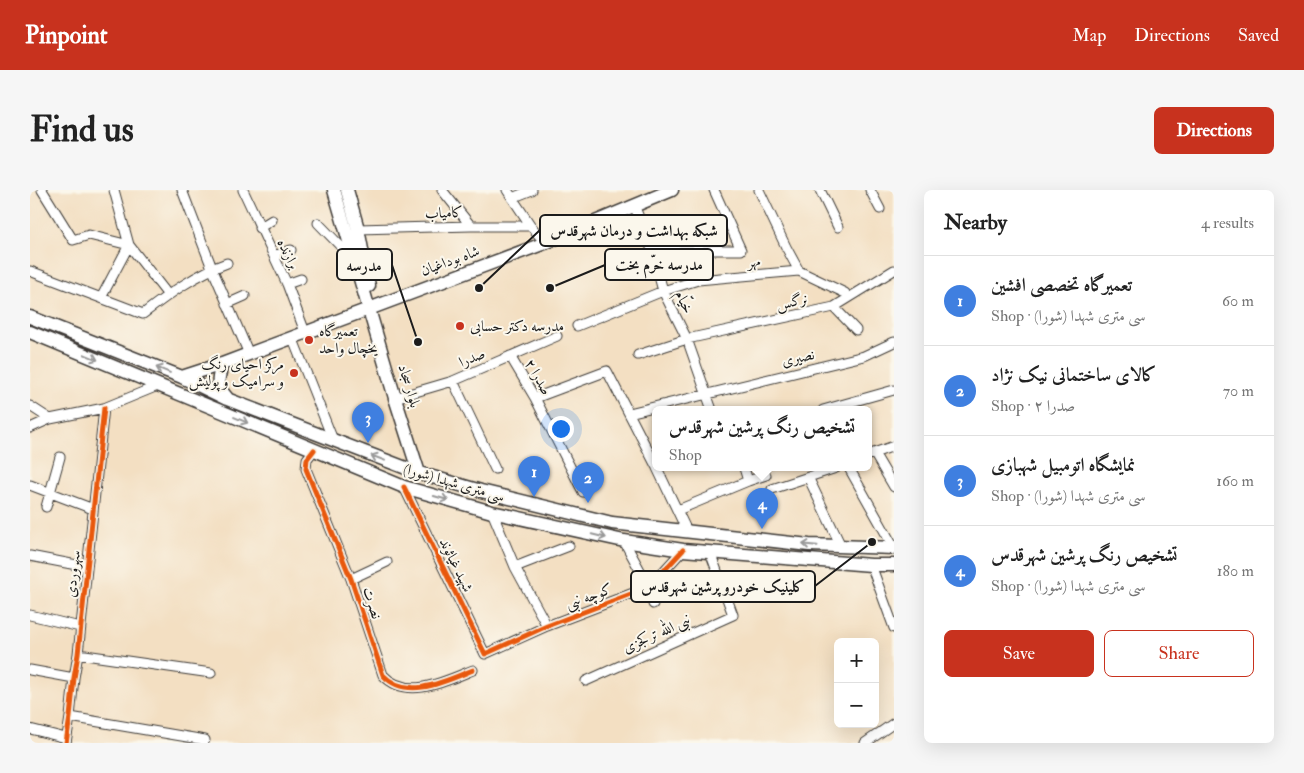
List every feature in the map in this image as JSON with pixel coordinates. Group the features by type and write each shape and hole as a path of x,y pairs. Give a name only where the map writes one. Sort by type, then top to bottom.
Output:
{"main road":[{"name":"بلوار سجاد","path":"334,190 419,473"},
{"name":"بلوار سجاد","path":"347,190 358,229 368,281 369,309"},
{"name":"شاه بوداغیان","path":"182,377 222,364 545,243 672,190"},
{"name":"سی متری شهدا (شورا)","path":"30,317 182,377 227,399 419,473 538,506 612,523 809,545 894,548"},
{"name":"سی متری شهدا (شورا)","path":"30,332 404,487 492,512 624,541 683,550 872,565 894,565"},
{"path":"73,349 79,336"},
{"path":"222,364 218,379 219,388 227,399"},
{"path":"535,521 538,506"}],"street":[{"path":"42,190 73,240 89,235 129,245"},
{"path":"114,190 129,245 168,295"},
{"path":"182,190 212,268 249,354"},
{"name":"برازنده","path":"243,190 259,228 287,284 304,332"},
{"path":"442,190 471,226"},
{"path":"532,190 510,194 531,226 545,243"},
{"path":"652,250 741,250 714,190"},
{"path":"759,190 799,271 845,293"},
{"path":"820,190 838,227"},
{"path":"870,190 880,209"},
{"name":"خیّام","path":"634,205 652,250 663,291 687,339 710,406"},
{"path":"259,228 272,220"},
{"path":"318,223 354,259"},
{"name":"کامیاب","path":"358,229 531,226"},
{"path":"101,298 129,245"},
{"path":"274,256 291,250"},
{"path":"30,271 143,314 168,295 212,268 226,263"},
{"name":"نرگس","path":"638,355 687,339 834,307 894,270"},
{"name":"مهر","path":"577,326 663,291 698,280 799,271"},
{"path":"287,284 300,279"},
{"path":"227,304 245,296"},
{"path":"834,307 856,330"},
{"name":"صدرا","path":"395,398 452,381 557,336"},
{"path":"292,337 333,440"},
{"name":"نصیری","path":"657,406 864,356 894,342"},
{"name":"صدرا ۲","path":"510,356 535,398 583,492"},
{"path":"535,398 607,371 652,459"},
{"path":"452,381 495,469"},
{"path":"30,428 50,419 104,408 160,386"},
{"path":"837,406 894,390"},
{"path":"30,406 50,419"},
{"name":"نصیری","path":"629,413 652,407"},
{"name":"سهروردی","path":"66,740 78,654 104,408"},
{"path":"872,454 894,446"},
{"name":"نصرت","path":"314,450 307,459 306,470 351,580 382,675 389,682 408,688 433,686 473,670"},
{"path":"872,455 894,486"},
{"path":"46,507 60,457"},
{"path":"658,471 687,531"},
{"path":"745,471 748,481"},
{"path":"772,489 827,471"},
{"path":"852,471 894,548"},
{"path":"678,510 766,475"},
{"path":"808,477 841,546"},
{"path":"30,485 93,509"},
{"name":"شهید غیاثوند","path":"404,487 485,654"},
{"path":"492,512 515,567 547,626"},
{"path":"624,541 649,587 653,604"},
{"path":"515,567 569,546"},
{"name":"کوچه نبی","path":"485,654 547,626 649,587 683,550"},
{"name":"نبی الله ترکجزی","path":"586,681 733,615 710,552"},
{"path":"30,556 87,567"},
{"path":"351,580 387,562"},
{"path":"872,565 894,628"},
{"path":"30,616 80,627"},
{"path":"78,654 210,673"},
{"path":"30,670 74,678"},
{"path":"70,717 205,740"},
{"path":"865,743 894,723"},
{"path":"30,728 66,740"}],"cycle path":[{"path":"66,743 78,654 104,408"},
{"path":"314,450 307,459 306,469 351,579 383,675 393,683 403,687 415,688 439,683 473,670"},
{"path":"404,487 485,654 547,626 649,587 683,550"}],"place":[{"name":"شبکه بهداشت و درمان شهرقدس","path":"479,288"},
{"name":"مدرسه خرّم بخت","path":"550,288"},
{"name":"مدرسه دکتر حسابی","path":"460,326"},
{"name":"تعمیرگاه یخچال واحد","path":"309,340"},
{"name":"مدرسه","path":"418,342"},
{"name":"مرکز احیای رنگ و سرامیک و پولیش","path":"294,373"},
{"name":"نمایشگاه اتومبیل شهبازی","path":"368,443"},
{"name":"تعمیرگاه تخصصی افشین","path":"534,497"},
{"name":"کالای ساختمانی نیک نژاد","path":"588,503"},
{"name":"تشخیص رنگ پرشین شهرقدس","path":"762,529"},
{"name":"کلینیک خودرو پرشین شهرقدس","path":"872,542"}]}
